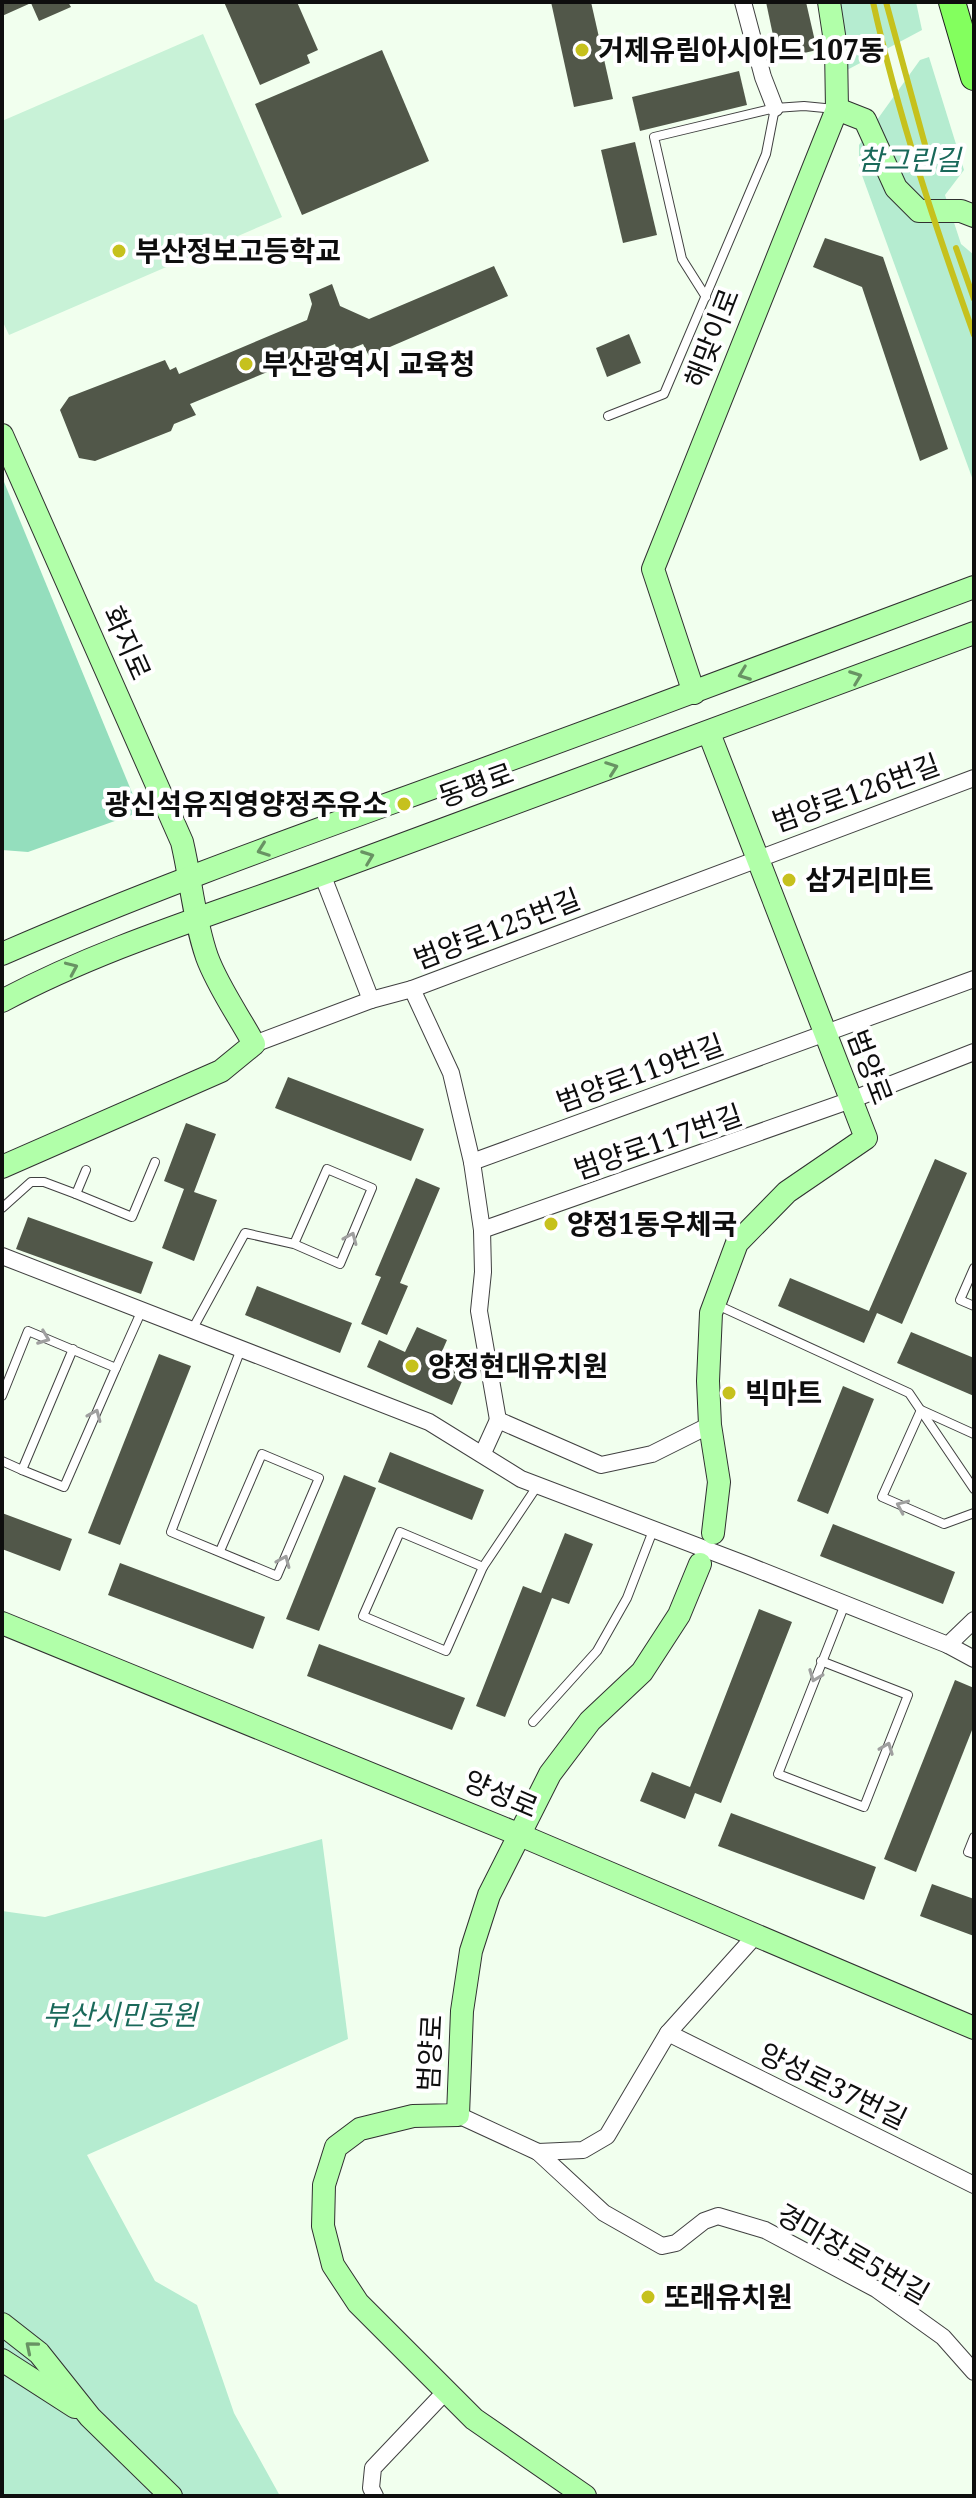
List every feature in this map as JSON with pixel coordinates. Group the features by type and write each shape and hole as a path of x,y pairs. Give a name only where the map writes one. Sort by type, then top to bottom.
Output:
{"main road":[{"path":"952,2 974,77"}],"street":[{"path":"743,2 763,77 775,108"},
{"name":"해맞이로","path":"694,693 653,569 837,109 836,48 829,2"},
{"path":"837,109 865,120 896,188 919,211 961,211 974,216"},
{"name":"화지로","path":"2,435 182,842 191,877 196,918 208,959 254,1044"},
{"name":"동평로","path":"2,954 191,877 974,587"},
{"name":"동평로","path":"2,1001 108,952 196,918 709,733 974,633"},
{"name":"범양로","path":"709,733 866,1138 787,1192 737,1243 711,1313 710,1425 719,1482 713,1533"},
{"name":"범양로126번길","path":"757,858 974,778"},
{"name":"범양로125번길","path":"254,1044 371,1000 412,989 757,858"},
{"path":"322,874 371,1000"},
{"name":"범양로119번길","path":"472,1162 974,979"},
{"path":"412,989 451,1073 472,1162 482,1230 483,1272 479,1311 498,1420 483,1453"},
{"path":"2,1167 221,1071 254,1044"},
{"name":"범양로117번길","path":"482,1230 664,1168 974,1052"},
{"path":"2,1256 429,1422 521,1479 654,1528 948,1645 974,1659"},
{"path":"498,1420 601,1465 652,1454 710,1425"},
{"name":"범양로","path":"585,2496 474,2419 358,2303 333,2265 323,2226 324,2185 336,2147 360,2129 413,2116 458,2115 462,2011 471,1951 489,1895 558,1763 590,1721 642,1672 679,1615 700,1564"},
{"path":"948,1645 974,1620"},
{"name":"양성로","path":"2,1623 520,1835 974,2028"},
{"path":"458,2115 538,2152 583,2150 607,2136 668,2033 756,1935"},
{"name":"양성로37번길","path":"668,2033 974,2185"},
{"name":"경마장로5번길","path":"538,2152 604,2213 662,2246 676,2243 704,2221 718,2216 765,2230 876,2289 943,2337 974,2372"},
{"path":"2,2324 39,2353 90,2417 171,2496"},
{"path":"2,2360 90,2417"},
{"path":"375,2496 371,2488 373,2468 446,2391"}],"lane":[{"path":"706,297 682,259 654,137 775,108 804,106 837,109"},
{"path":"608,416 664,394 766,154 775,108"},
{"path":"2,1208 31,1182 44,1182 132,1217 155,1162"},
{"path":"192,1330 245,1233 294,1244 340,1264 372,1188 327,1169 294,1244"},
{"path":"76,1194 86,1170"},
{"path":"974,1268 960,1300 974,1306"},
{"path":"714,1304 909,1393 974,1489"},
{"path":"2,1461 64,1487 142,1310"},
{"path":"2,1396 28,1331 116,1368"},
{"path":"22,1470 73,1349"},
{"path":"220,1551 262,1454 319,1478 277,1576 171,1532 241,1349"},
{"path":"921,1410 974,1434"},
{"path":"921,1410 882,1497 944,1524 974,1513"},
{"path":"483,1567 400,1532 363,1616 446,1651 483,1567 538,1485"},
{"path":"533,1722 597,1651 627,1598 654,1528"},
{"path":"821,1661 908,1695 864,1807 778,1774 821,1661 845,1604"},
{"path":"974,1837 968,1852 974,1854"}],"green space":[{"name":"참그린길","path":"838,2 916,2 922,30 847,70"},
{"path":"203,34 282,217 9,335 2,320 2,121"},
{"name":"참그린길","path":"929,57 964,170 945,195 961,244 974,255 974,483 859,167 859,145 920,60"},
{"path":"2,477 140,812 28,852 2,850"},
{"name":"부산시민공원","path":"322,1839 348,2039 87,2155 155,2281 197,2305 234,2413 280,2496 2,2496 2,1911 45,1917"}],"building":[{"path":"2,2 68,2 71,7 39,21 31,3 2,16"},
{"path":"224,2 297,2 318,50 307,55 310,63 260,85"},
{"name":"거제유림아시아드 107동","path":"551,2 591,2 613,99 574,107"},
{"path":"766,2 806,2 817,50 778,59"},
{"path":"382,50 429,161 302,215 255,104"},
{"path":"739,71 747,105 640,131 632,97"},
{"path":"635,142 657,235 623,243 601,150"},
{"path":"825,238 883,257 948,449 920,461 862,287 813,267"},
{"name":"부산광역시 교육청","path":"494,266 508,296 369,356 363,344 338,354 335,344 190,404 196,415 174,424 171,431 95,461 79,458 60,410 69,397 165,360 170,370 176,367 179,374 307,320 312,304 309,294 332,284 340,306 369,319"},
{"path":"629,334 641,363 607,377 596,348"},
{"path":"288,1077 424,1129 411,1161 275,1108"},
{"path":"186,1123 216,1134 194,1192 217,1200 194,1261 162,1248 184,1189 164,1181"},
{"path":"935,1159 967,1173 902,1324 877,1313 864,1343 778,1306 790,1278 869,1311"},
{"path":"416,1178 440,1188 400,1283 408,1286 387,1335 361,1324 381,1277 375,1275"},
{"path":"28,1217 153,1262 141,1294 16,1249"},
{"path":"257,1286 352,1323 340,1353 245,1315"},
{"name":"양정현대유치원","path":"417,1327 447,1340 440,1356 458,1365 454,1375 463,1379 452,1405 367,1367 379,1340 405,1352"},
{"path":"911,1332 974,1358 974,1396 897,1363"},
{"path":"159,1354 191,1366 120,1545 88,1533"},
{"path":"843,1386 874,1399 828,1514 797,1501"},
{"path":"390,1452 484,1490 472,1520 378,1482"},
{"path":"344,1475 376,1488 319,1631 286,1619"},
{"path":"2,1513 72,1539 60,1571 2,1549"},
{"path":"833,1524 955,1572 943,1604 820,1556"},
{"path":"565,1533 593,1544 569,1604 552,1598 505,1717 476,1706 523,1586 541,1593"},
{"path":"120,1563 265,1617 253,1649 108,1595"},
{"path":"759,1609 792,1622 721,1803 695,1793 685,1819 640,1801 652,1772 690,1787"},
{"path":"319,1644 465,1698 452,1730 307,1676"},
{"path":"955,1680 974,1688 974,1725 916,1872 884,1859"},
{"path":"731,1813 876,1867 864,1900 718,1846"},
{"path":"932,1884 974,1899 974,1936 920,1916"}],"railway":[{"path":"873,2 918,170 974,335"},
{"path":"886,2 927,152"},
{"path":"956,248 974,299"}],"place":[{"name":"거제유림아시아드 107동","path":"582,50"},
{"name":"부산정보고등학교","path":"119,251"},
{"name":"부산광역시 교육청","path":"246,364"},
{"name":"광신석유직영양정주유소","path":"404,804"},
{"name":"삼거리마트","path":"789,880"},
{"name":"양정1동우체국","path":"551,1224"},
{"name":"양정현대유치원","path":"412,1366"},
{"name":"빅마트","path":"729,1393"},
{"name":"또래유치원","path":"648,2297"}]}
